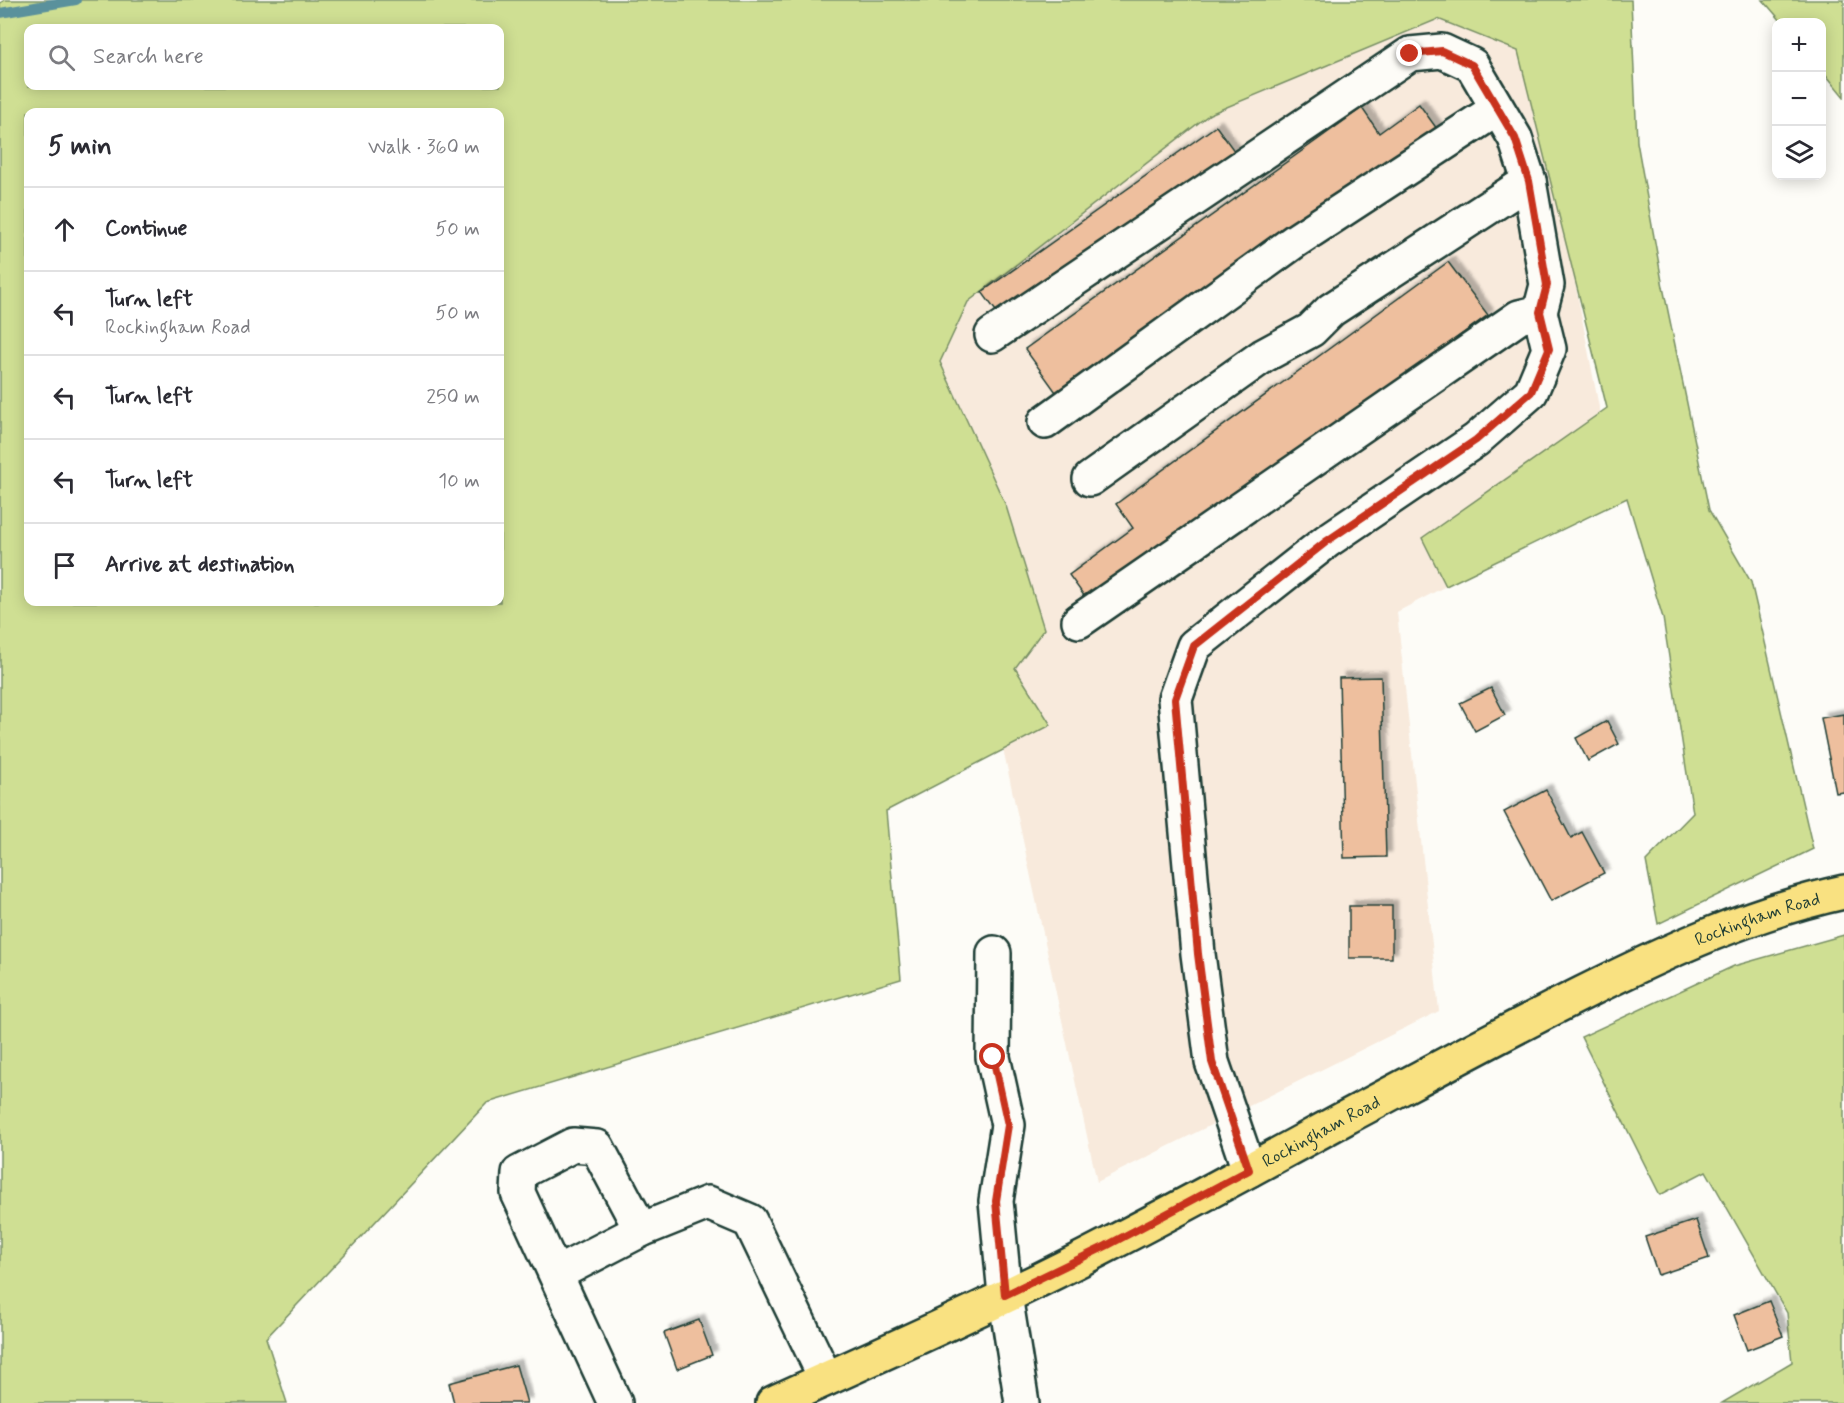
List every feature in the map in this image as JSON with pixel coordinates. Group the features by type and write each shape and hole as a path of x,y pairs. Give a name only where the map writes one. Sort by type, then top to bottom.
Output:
{"main road":[{"name":"Rockingham Road","path":"773,1403 1106,1246 1624,972 1751,918 1808,900 1844,892"}],"street":[{"path":"992,335 1410,54 1442,51 1472,65 1515,138 1529,181 1547,285 1540,312 1549,349 1531,392 1476,440 1327,541 1194,646 1175,699 1198,954 1212,1062 1249,1170"},
{"path":"1045,422 1295,241 1497,109"},
{"path":"1090,479 1263,356 1311,330 1331,310 1529,181"},
{"path":"1079,621 1520,317 1540,312"},
{"path":"994,953 993,1057 1008,1125 996,1201 1005,1295 1022,1403"},
{"path":"615,1403 518,1193 519,1173 573,1145 597,1147 641,1230"},
{"path":"556,1274 641,1230 708,1203 750,1221 826,1379"}],"shaded area":[{"path":"940,0 1521,0 1616,496 1397,612 1439,1011 1097,1182 846,24"}],"green space":[{"path":"5,0 1631,0 1637,142 1663,287 1709,510 1751,582 1813,849 1658,924 1646,861 1693,813 1663,618 1627,498 1446,586 1422,538 1607,408 1518,51 1438,19 1210,114 968,302 940,362 1006,506 1044,629 1015,668 1051,725 886,811 901,979 487,1103 266,1338 287,1403 0,1403 0,3"},
{"path":"1763,0 1844,0 1844,97 1826,75 1826,18 1779,18"},
{"path":"1844,935 1844,1403 1722,1403 1792,1362 1787,1313 1706,1171 1660,1195 1581,1037 1734,966"}],"building":[{"path":"1419,104 1440,133 1063,402 1025,349 1362,108 1379,133"},
{"path":"1216,126 1235,152 1001,318 982,292"},
{"path":"1448,262 1488,315 1090,604 1069,575 1133,528 1116,504"},
{"path":"1381,677 1386,857 1344,858 1339,678"},
{"path":"1491,688 1505,715 1475,731 1460,703"},
{"path":"1844,714 1844,792 1836,793 1821,718"},
{"path":"1607,721 1619,744 1588,761 1576,738"},
{"path":"1546,790 1571,838 1582,832 1604,873 1551,901 1504,812"},
{"path":"1349,906 1392,906 1392,958 1349,958"},
{"path":"1696,1220 1709,1258 1658,1275 1645,1237"},
{"path":"1769,1301 1783,1336 1747,1350 1734,1315"},
{"path":"699,1320 712,1355 677,1369 664,1333"},
{"path":"516,1365 527,1403 454,1403 449,1383"}],"waterway":[{"path":"0,13 76,0"}],"route":[{"path":"993,1057 1008,1125 996,1201 1005,1295 1106,1246 1249,1170 1212,1062 1198,954 1175,699 1194,646 1327,541 1476,440 1531,392 1549,349 1540,312 1547,285 1529,181 1515,138 1472,65 1442,51 1410,54"}]}
